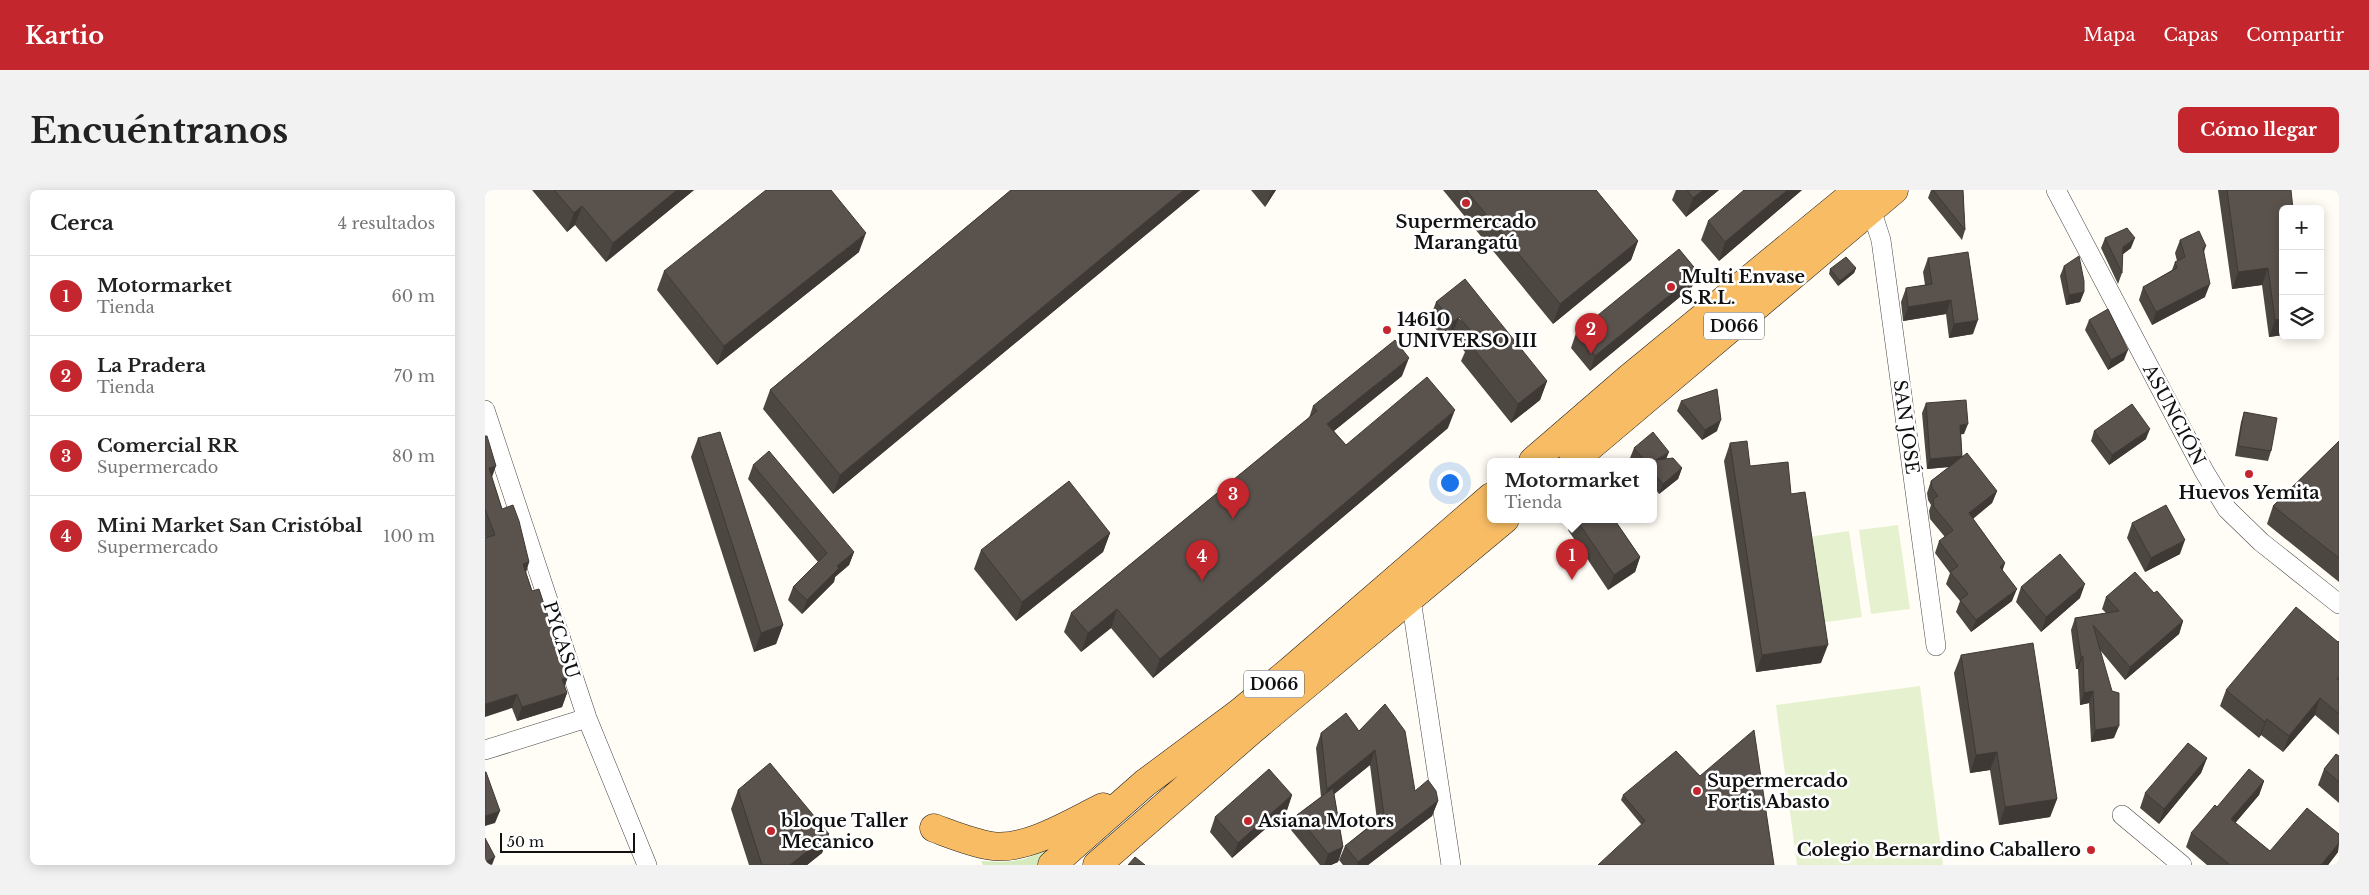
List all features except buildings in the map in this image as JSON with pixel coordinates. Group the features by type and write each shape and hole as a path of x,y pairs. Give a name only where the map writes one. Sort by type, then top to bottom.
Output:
{"highway":[{"name":"D066","path":"1537,458 1865,200 1894,190"},
{"name":"D066","path":"1577,458 1741,319 1865,200"},
{"path":"1558,458 1595,414 1610,416 1709,329 1741,319"},
{"name":"D066","path":"1051,865 1138,790 1292,669 1487,500"},
{"name":"D066","path":"1097,865 1252,730 1411,599 1496,523"},
{"path":"934,828 975,843 994,846 1014,846 1051,832 1138,790"}],"street":[{"name":"ASUNCIÓN","path":"2056,190 2204,471 2227,509 2261,542 2339,604"},
{"name":"SAN JOSÉ","path":"1865,200 1881,240 1936,646"},
{"name":"PYCASU","path":"485,410 587,718 647,865"},
{"path":"1411,599 1451,865"},
{"path":"485,750 587,718"},
{"path":"2122,815 2182,865"}],"green space":[{"path":"1898,525 1910,609 1871,614 1859,530"},
{"path":"1849,531 1862,617 1820,623 1808,537"},
{"path":"1920,686 1943,865 1797,865 1776,705"},
{"path":"1071,833 1039,865 983,865 981,861 1009,861 1030,857 1049,848"}],"place":[{"name":"Supermercado Marangatú","path":"1466,203"},
{"name":"Multi Envase S.R.L.","path":"1671,287"},
{"name":"14610 UNIVERSO III","path":"1387,330"},
{"name":"La Pradera","path":"1591,354"},
{"name":"Huevos Yemita","path":"2249,474"},
{"name":"Comercial RR","path":"1233,519"},
{"name":"Motormarket","path":"1572,580"},
{"name":"Mini Market San Cristóbal","path":"1202,581"},
{"name":"Supermercado Fortis Abasto","path":"1697,791"},
{"name":"Asiana Motors","path":"1248,821"},
{"name":"bloque Taller Mecanico","path":"771,831"},
{"name":"Colegio Bernardino Caballero","path":"2091,850"}]}
